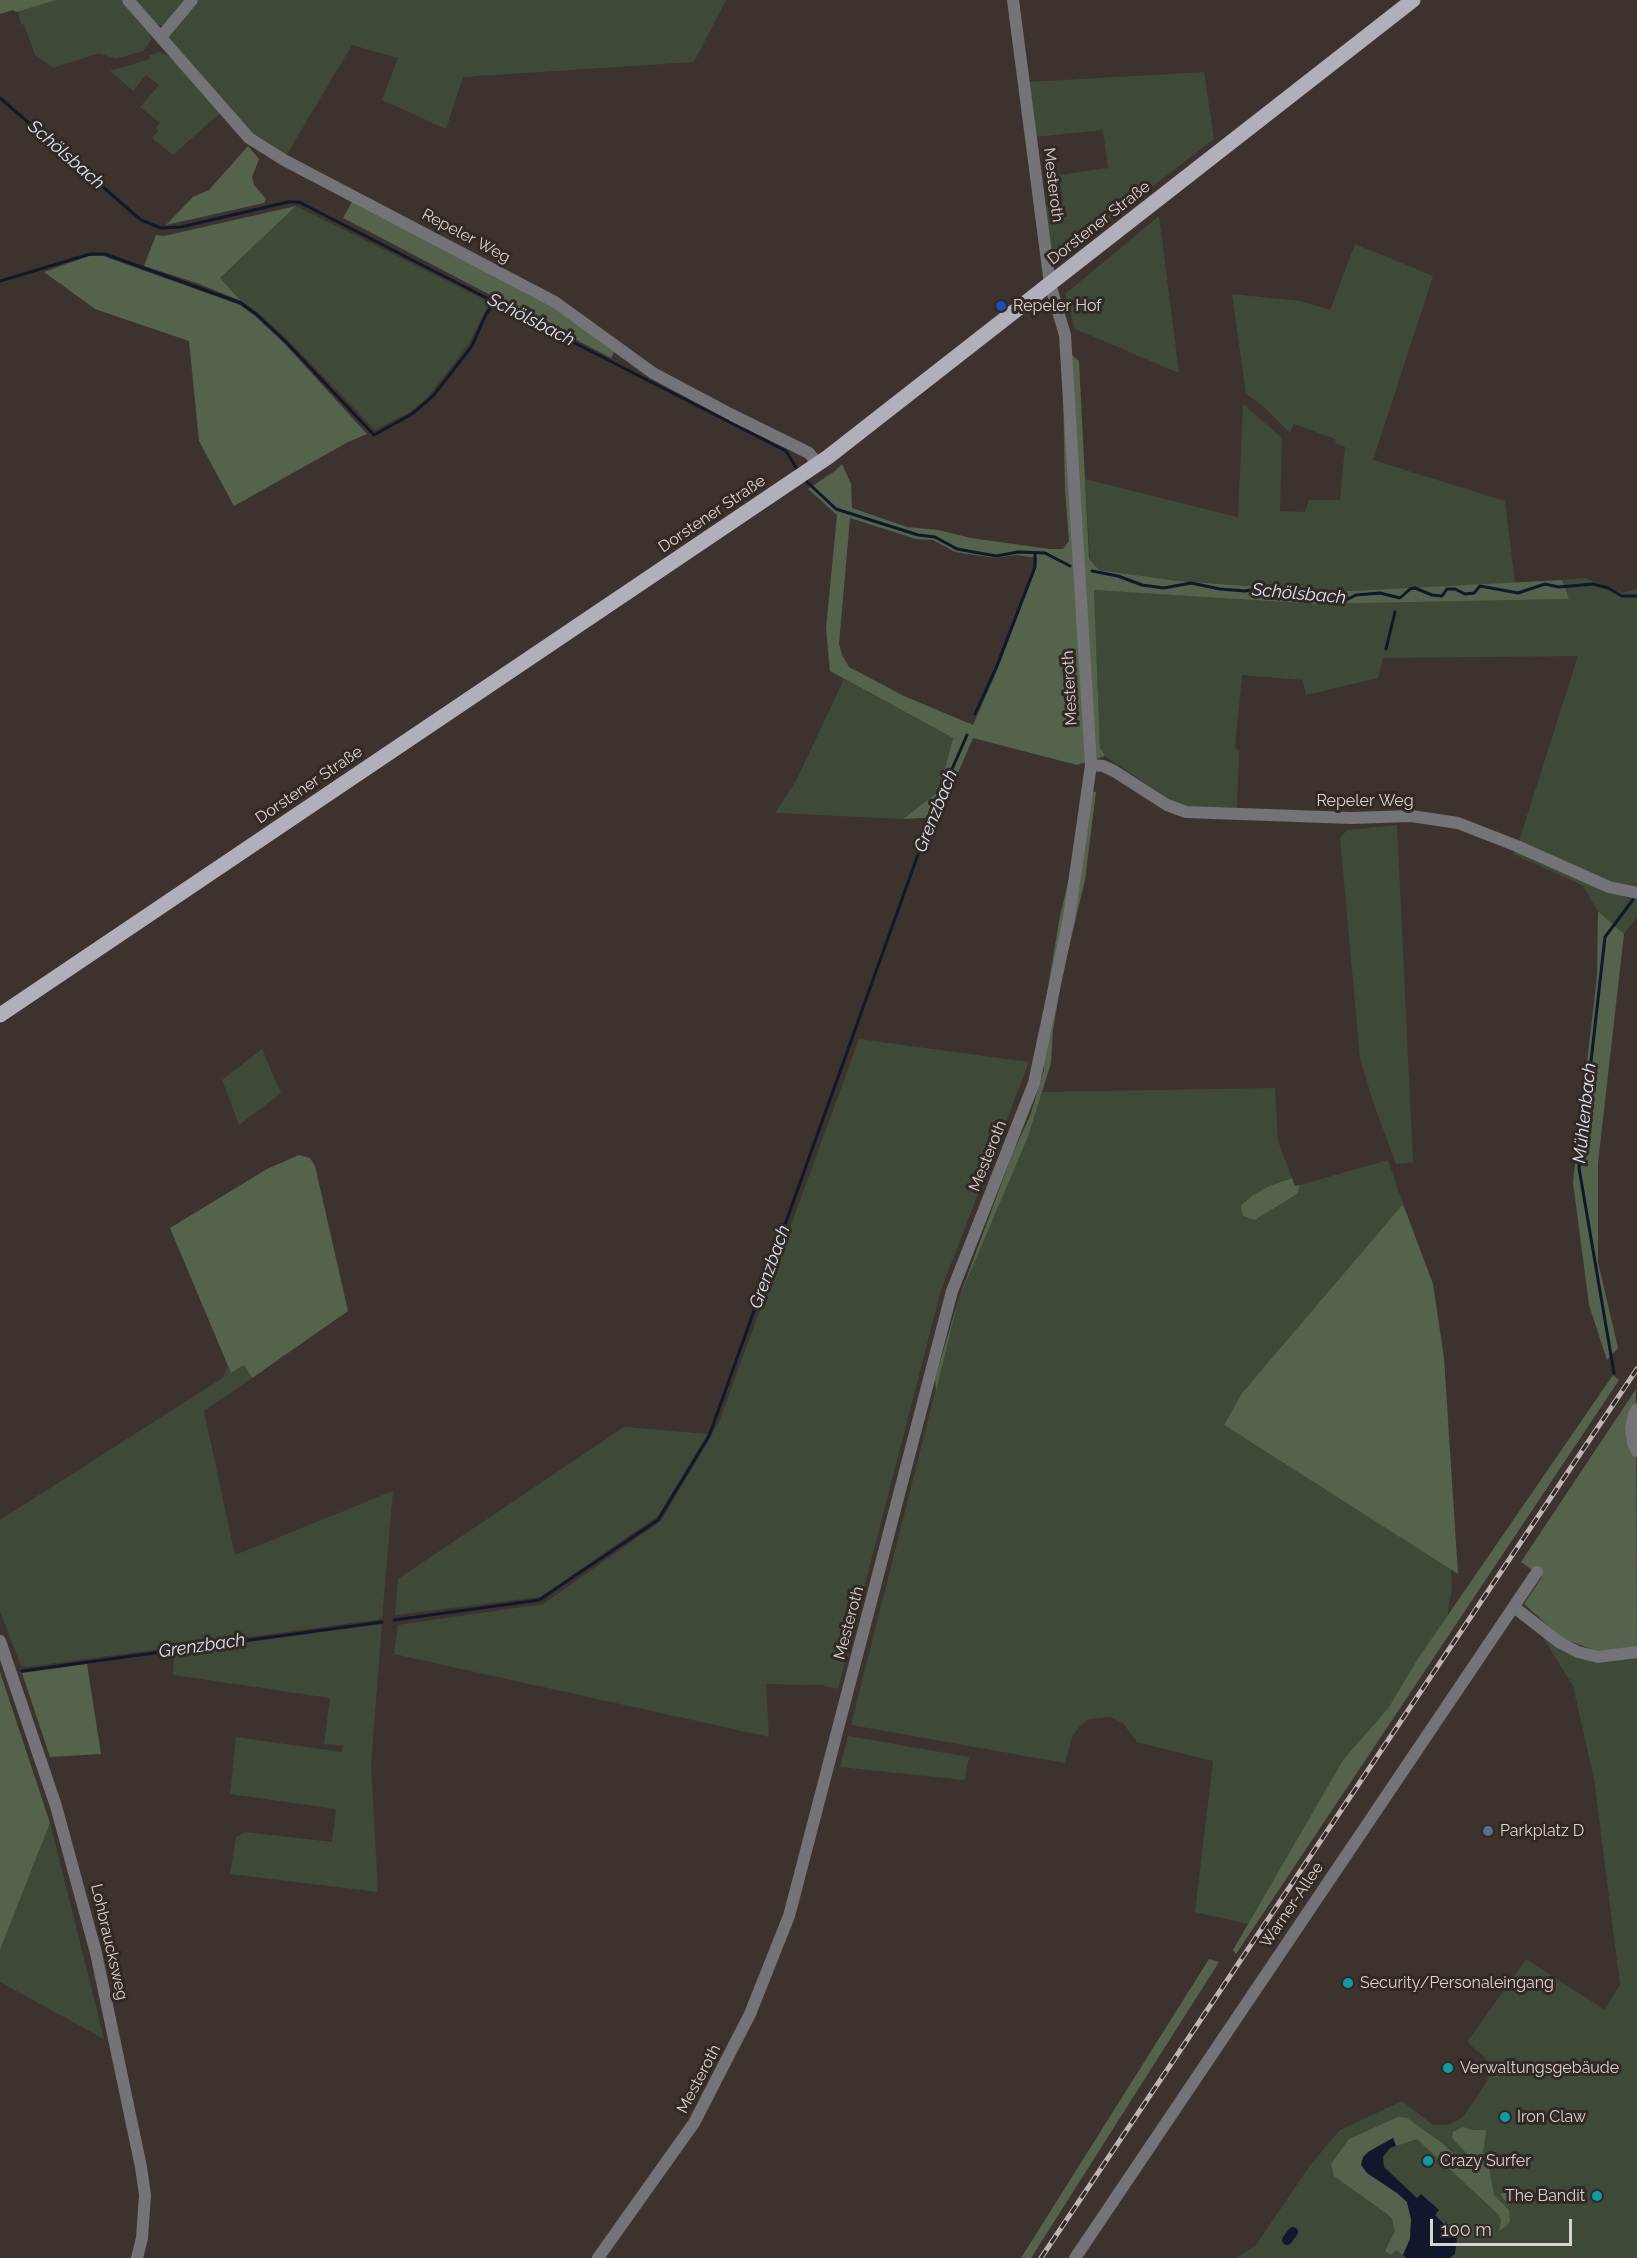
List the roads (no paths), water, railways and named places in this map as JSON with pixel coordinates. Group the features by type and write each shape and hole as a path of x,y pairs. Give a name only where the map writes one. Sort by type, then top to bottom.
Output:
{"main road":[{"name":"Dorstener Straße","path":"0,1015 807,472 1413,0"}],"street":[{"name":"Repeler Weg","path":"128,0 249,138 284,160 555,302 653,373 809,453 807,472"},
{"path":"161,37 192,0"},
{"name":"Mesteroth","path":"598,2258 694,2123 746,2022 789,1916 952,1291 1034,1083 1069,918 1091,765 1065,335 1050,284 1013,0"},
{"name":"Repeler Weg","path":"1091,765 1103,766 1114,771 1167,805 1186,812 1352,818 1411,816 1458,823 1517,846 1609,887 1637,893"},
{"path":"1637,1409 1631,1428 1633,1443 1637,1451"},
{"name":"Warner-Allee","path":"1075,2258 1538,1572"},
{"path":"1514,1607 1559,1642 1578,1652 1598,1658 1637,1652"},
{"name":"Lohbraucksweg","path":"0,1641 56,1806 96,1953 143,2176 145,2195 142,2238 137,2258"}],"water":[{"path":"1393,2138 1396,2146 1390,2148 1383,2157 1384,2167 1417,2198 1421,2194 1439,2210 1435,2215 1457,2237 1455,2254 1450,2258 1406,2258 1403,2255 1410,2239 1411,2219 1407,2202 1367,2173 1361,2165 1363,2157 1368,2152"}],"waterway":[{"name":"Schölsbach","path":"0,98 141,220 161,228 181,227 288,202 299,202 786,451 798,471"},
{"path":"0,281 90,254 105,254 241,303 285,341 374,435 412,414 433,396 472,346 486,314 495,302"},
{"name":"Schölsbach","path":"804,479 836,509 918,535 935,537 957,549 996,556 1018,552 1045,553 1070,566"},
{"name":"Grenzbach","path":"975,714 996,668 1035,567 1035,554"},
{"name":"Schölsbach","path":"1092,571 1118,576 1142,585 1164,588 1191,583 1220,589 1245,591 1256,589 1291,596 1320,593 1330,599 1344,601 1356,595 1380,593 1400,598 1410,589 1415,588 1432,595 1442,596 1447,589 1455,589 1465,594 1474,593 1480,586 1518,593 1545,584 1559,587 1593,584 1608,588 1622,596 1637,596"},
{"path":"1386,649 1395,612"},
{"name":"Grenzbach","path":"394,1620 539,1600 658,1520 709,1436 934,810 967,735"},
{"name":"Mühlenbach","path":"1614,1373 1579,1168 1605,937 1635,897"},
{"name":"Grenzbach","path":"22,1671 382,1622"},
{"path":"1287,2240 1293,2232"}],"railway":[{"path":"1041,2258 1637,1369"}],"place":[{"name":"Repeler Hof","path":"1001,306"},
{"name":"Parkplatz D","path":"1488,1831"},
{"name":"Security/Personaleingang","path":"1348,1983"},
{"name":"Verwaltungsgebäude","path":"1448,2068"},
{"name":"Iron Claw","path":"1505,2117"},
{"name":"Crazy Surfer","path":"1428,2161"},
{"name":"The Bandit","path":"1597,2196"}]}
